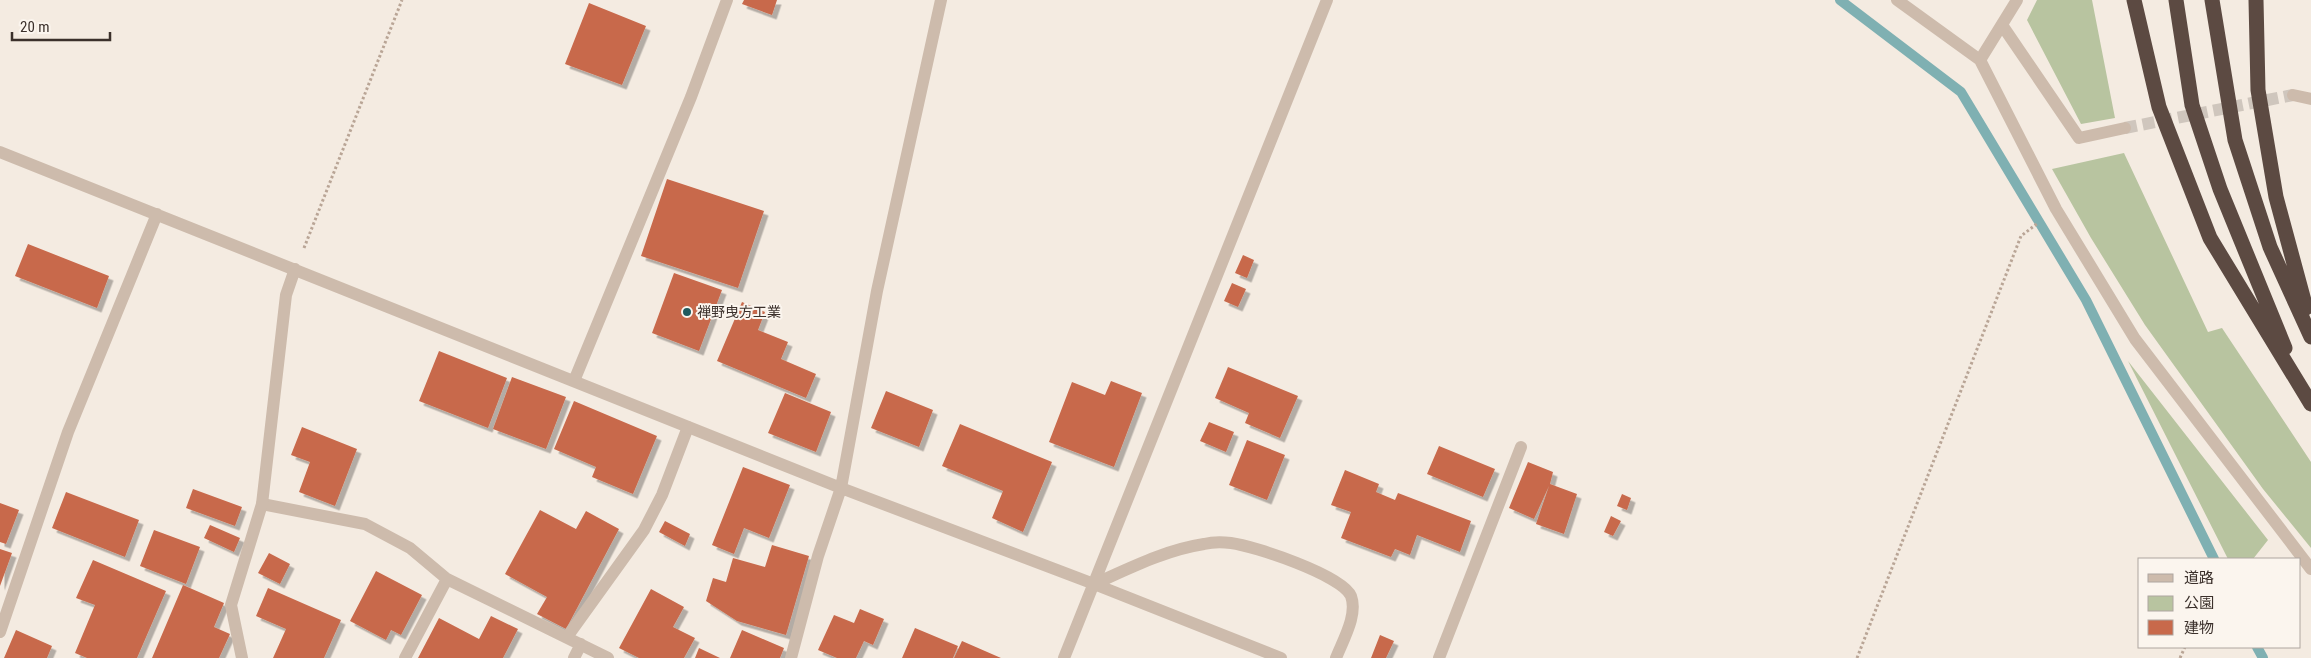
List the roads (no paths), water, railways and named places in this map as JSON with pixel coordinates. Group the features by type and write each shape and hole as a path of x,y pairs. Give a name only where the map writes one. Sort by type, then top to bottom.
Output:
{"highway":[{"path":"2134,0 2159,107 2210,238 2308,398"},
{"path":"2176,0 2192,104 2220,189 2308,398"},
{"path":"2212,0 2235,140 2270,248 2311,337"},
{"path":"2256,0 2258,90 2276,197 2311,329"}],"street":[{"path":"574,381 691,97 727,0"},
{"path":"791,658 818,556 841,488 879,281 941,0"},
{"path":"1064,658 1327,0"},
{"path":"1897,0 1980,60 2056,209 2135,339 2311,569"},
{"path":"1980,60 2017,0"},
{"path":"2002,24 2080,138 2126,128"},
{"path":"2293,95 2311,99"},
{"path":"0,152 841,488 1094,584 1281,658"},
{"path":"0,632 68,432 158,214"},
{"path":"242,658 231,605 262,504 286,295 295,269"},
{"path":"567,637 644,530 662,495 688,427"},
{"path":"1439,658 1521,447"},
{"path":"262,504 365,524 410,548 447,579 608,658"},
{"path":"1094,584 1156,556 1205,544 1231,543 1251,547 1322,573 1344,586 1350,596 1353,610 1336,658"},
{"path":"405,658 447,579"},
{"path":"574,658 580,644"}],"waterway":[{"path":"1840,0 1961,92 2086,300 2214,558"},
{"path":"2258,648 2263,658"}],"tunnel":[{"path":"2125,128 2293,95"}],"place":[{"name":"禅野曳方工業","path":"687,312"}]}
